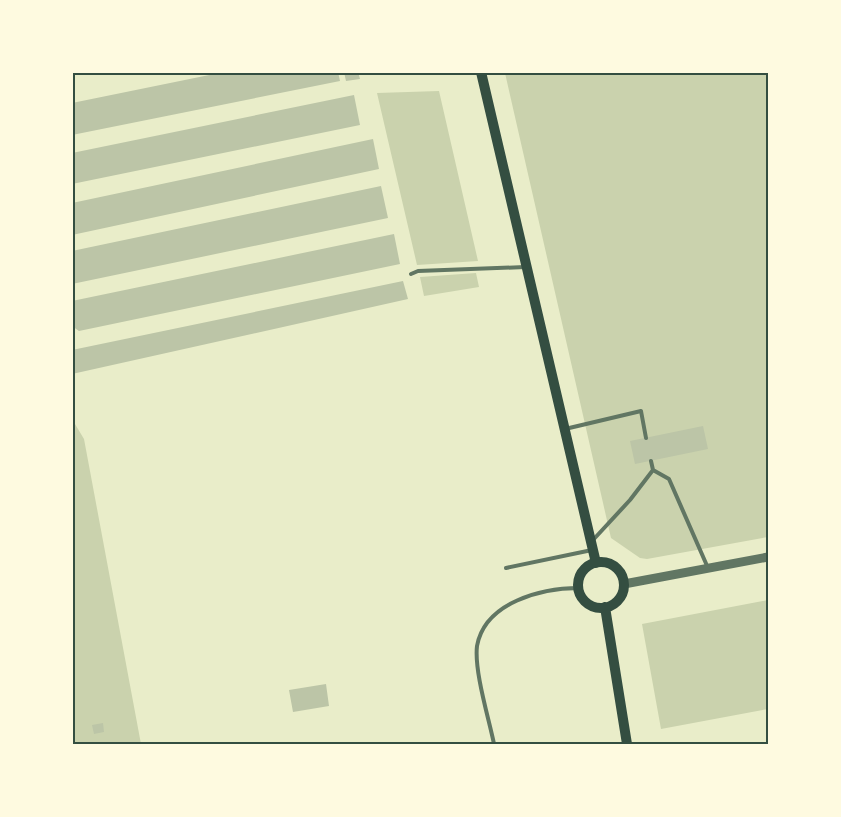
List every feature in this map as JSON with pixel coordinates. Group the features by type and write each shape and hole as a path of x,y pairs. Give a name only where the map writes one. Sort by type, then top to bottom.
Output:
{"main road":[{"path":"481,72 596,563"},
{"path":"596,563 604,563 617,568 624,584 622,595 618,601 605,607 589,604 584,599 579,588 580,578 584,571 596,563"},
{"path":"605,607 627,744"}],"street":[{"path":"624,584 768,557"}],"lane":[{"path":"411,274 418,271 527,267"},
{"path":"564,429 641,411 646,438"},
{"path":"506,568 592,546 653,470 651,460"},
{"path":"653,470 669,479 708,568"},
{"path":"494,744 477,664 477,646 482,632 488,621 510,604 536,594 563,588 579,588"}],"green space":[{"path":"505,73 768,73 768,537 647,559 640,558 611,538"},
{"path":"439,91 478,261 417,265 377,93"},
{"path":"476,273 479,287 424,296 420,277"},
{"path":"72,419 84,439 141,744 73,744"},
{"path":"768,600 768,709 661,729 642,624"}],"building":[{"path":"224,72 338,72 340,81 72,135 72,103"},
{"path":"344,72 358,72 360,79 346,81"},
{"path":"354,95 360,125 72,184 72,153"},
{"path":"373,139 379,169 72,235 72,203"},
{"path":"381,186 388,218 72,284 72,251"},
{"path":"394,234 400,264 79,331 72,326 72,301"},
{"path":"403,281 408,299 72,374 72,350"},
{"path":"703,426 708,449 635,464 630,441"},
{"path":"326,684 329,706 293,712 289,690"},
{"path":"103,723 104,732 94,734 92,725"}]}
